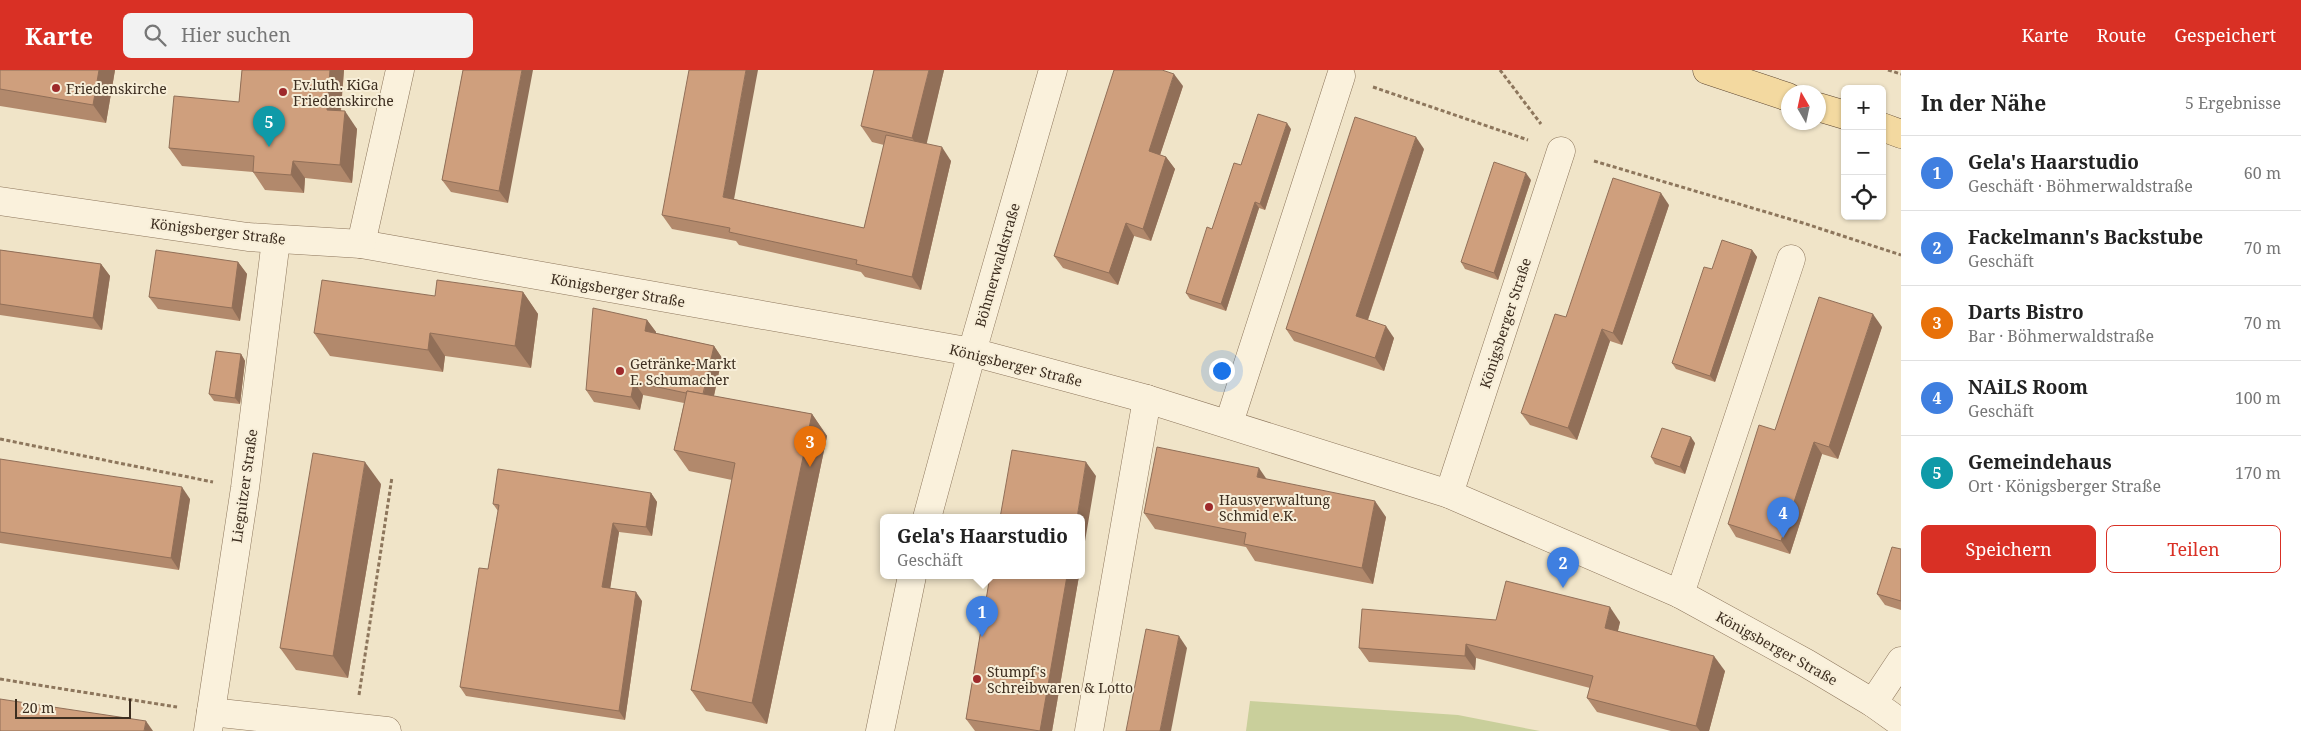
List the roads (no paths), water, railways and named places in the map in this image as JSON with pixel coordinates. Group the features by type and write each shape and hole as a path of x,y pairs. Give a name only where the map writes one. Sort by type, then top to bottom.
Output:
{"main road":[{"path":"1707,70 1781,95"},
{"path":"1826,109 1841,114"},
{"path":"1886,129 1901,134"}],"street":[{"path":"361,244 400,70"},
{"name":"Böhmerwaldstraße","path":"928,514 972,352 1053,70"},
{"path":"1228,423 1341,76"},
{"name":"Königsberger Straße","path":"1449,494 1560,151"},
{"name":"Königsberger Straße","path":"0,202 248,237 361,244 972,352 1147,399 1449,494 1680,594 1873,702 1901,723"},
{"name":"Liegnitzer Straße","path":"209,721 245,488 276,240"},
{"path":"1680,594 1791,259"},
{"path":"1089,731 1147,399"},
{"path":"880,731 911,579"},
{"path":"1873,702 1901,661"},
{"path":"209,721 353,727 387,731"}],"place":[{"name":"Friedenskirche","path":"56,88"},
{"name":"Ev.luth. KiGa Friedenskirche","path":"283,92"},
{"name":"Gemeindehaus","path":"269,147"},
{"name":"Getränke-Markt E. Schumacher","path":"620,371"},
{"name":"Darts Bistro","path":"810,467"},
{"name":"Hausverwaltung Schmid e.K.","path":"1209,507"},
{"name":"NAiLS Room","path":"1783,538"},
{"name":"Fackelmann's Backstube","path":"1563,588"},
{"name":"Gela's Haarstudio","path":"982,637"},
{"name":"Stumpf's Schreibwaren & Lotto","path":"977,679"}]}
